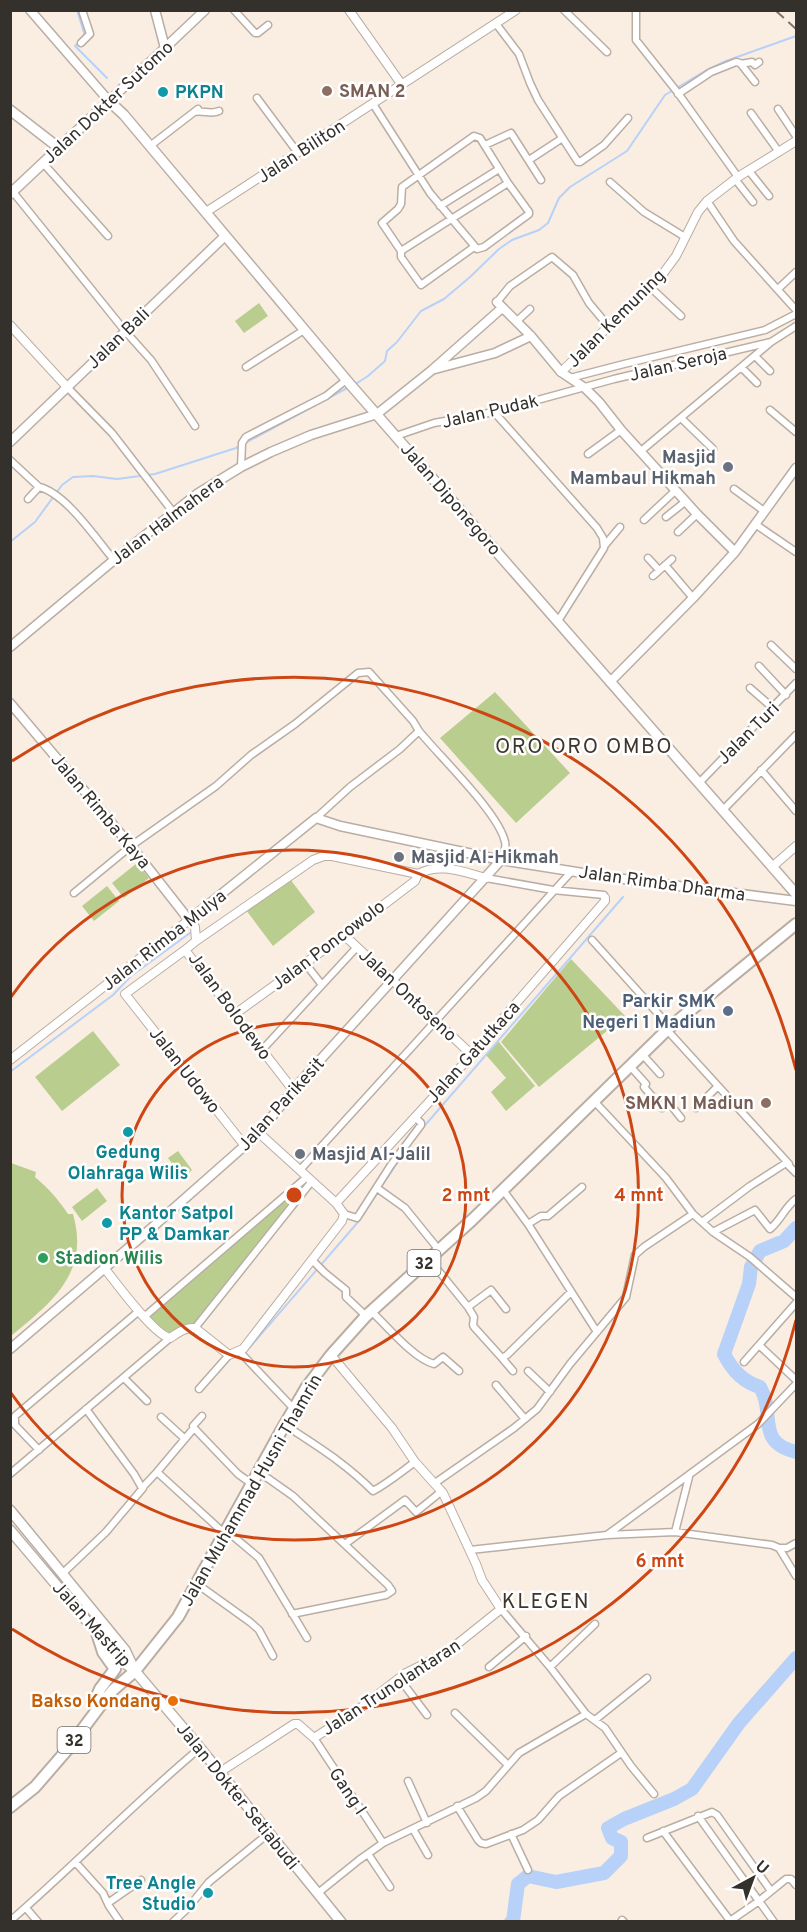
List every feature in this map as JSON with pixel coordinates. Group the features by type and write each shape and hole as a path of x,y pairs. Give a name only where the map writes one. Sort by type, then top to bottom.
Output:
{"highway":[{"name":"Jalan Muhammad Husni Thamrin","path":"135,1671 178,1617 306,1388 331,1355 369,1314 503,1190 668,1028 796,924"},
{"path":"97,1634 103,1652 115,1669 97,1696 101,1704"},
{"name":"32","path":"10,1807 41,1779 67,1750 113,1690 135,1671"}],"main road":[{"path":"30,10 109,101"},
{"path":"155,10 165,48"},
{"name":"Jalan Dokter Sutomo","path":"12,193 205,10"},
{"name":"Jalan Diponegoro","path":"109,101 124,115 347,381 796,894"},
{"path":"10,110 59,148"},
{"name":"Jalan Bali","path":"10,442 225,236"},
{"path":"377,414 432,370 499,305 531,336 561,372 585,388 599,402 621,430 697,514 735,552"},
{"path":"432,370 495,353 531,336"},
{"name":"Jalan Halmahera","path":"10,647 173,512 217,480 311,435 377,414"},
{"path":"610,682 735,552 764,511 793,480 796,468"},
{"name":"Jalan Rimba Kaya","path":"10,703 131,846 189,920"},
{"name":"Jalan Rimba Dharma","path":"316,818 340,826 501,860 796,901"},
{"name":"Jalan Rimba Mulya","path":"189,920 316,818"},
{"name":"Jalan Parikesit","path":"10,1349 105,1269 259,1133 293,1090 501,860"},
{"name":"Jalan Mastrip","path":"10,1510 125,1650 135,1671"},
{"name":"Jalan Mastrip","path":"10,1530 118,1658 135,1671"},
{"path":"34,1559 45,1553"},
{"name":"Jalan Dokter Setiabudi","path":"135,1671 341,1922"}],"street":[{"path":"81,43 90,34 82,10"},
{"path":"234,10 255,33 268,25"},
{"path":"350,10 402,85"},
{"name":"Jalan Biliton","path":"206,212 497,25 516,10"},
{"path":"564,10 607,52"},
{"path":"636,10 636,40 672,85 753,202"},
{"path":"497,25 519,54 534,93 576,160 580,162 604,145 628,118"},
{"path":"678,94 711,72 736,62 741,64 752,62 755,65 759,62"},
{"path":"741,64 754,82"},
{"path":"257,98 298,153"},
{"path":"373,104 418,175 440,206 477,249 484,247 529,214 485,144 480,138 474,136 418,175 402,187 401,204 382,223 400,251 401,257 422,286 474,247"},
{"path":"778,109 796,136"},
{"path":"150,146 196,111 213,113 219,111"},
{"path":"750,113 779,152"},
{"path":"485,144 511,133 542,180"},
{"path":"529,160 561,139"},
{"name":"Jalan Kemuning","path":"561,372 650,287 676,256 698,212 707,201 737,178 796,141"},
{"path":"43,163 108,236"},
{"path":"440,206 499,169"},
{"path":"748,171 769,196"},
{"path":"610,182 644,212 685,237"},
{"path":"400,251 508,183"},
{"path":"12,193 124,332 151,360 195,426"},
{"path":"570,378 765,330 796,312 734,241 707,201"},
{"path":"499,305 510,285 552,257 573,275 589,303 609,327"},
{"path":"777,290 796,272"},
{"path":"650,287 681,316"},
{"path":"516,322 530,309"},
{"path":"10,325 112,433 173,512"},
{"path":"641,451 756,357 771,342 796,326"},
{"path":"246,367 304,330"},
{"name":"Jalan Seroja","path":"585,388 771,342"},
{"path":"756,357 770,371"},
{"path":"742,368 757,382"},
{"path":"241,467 242,446 246,436 326,396 347,381"},
{"name":"Jalan Pudak","path":"396,436 434,423 494,412 585,388"},
{"path":"770,410 796,432"},
{"path":"494,412 597,528 603,538 604,548 558,621"},
{"path":"681,418 712,449"},
{"path":"588,454 621,430"},
{"path":"10,459 39,487 59,497 114,560"},
{"path":"28,499 39,487"},
{"path":"734,489 764,511"},
{"path":"644,520 676,490"},
{"path":"666,518 686,501"},
{"path":"678,532 697,514"},
{"path":"755,524 796,552"},
{"path":"604,545 620,527"},
{"path":"648,558 662,568 693,598"},
{"path":"653,576 672,559"},
{"path":"771,645 796,669"},
{"path":"759,666 786,695"},
{"path":"74,893 131,846 216,786 251,755 295,724 358,674 369,672 496,822 506,843 501,860"},
{"name":"Jalan Turi","path":"699,783 796,683"},
{"path":"750,688 773,708"},
{"path":"316,818 350,786 419,731"},
{"path":"722,811 796,735"},
{"path":"761,770 796,811"},
{"path":"772,867 796,846"},
{"path":"196,941 313,860 324,856 418,874 428,869 443,867 486,878 553,890 604,895 605,898"},
{"path":"300,1170 572,870"},
{"name":"Jalan Poncowolo","path":"235,1014 415,881 418,874"},
{"name":"Jalan Gatutkaca","path":"336,1203 471,1054 605,901 605,898"},
{"name":"Jalan Bolodewo","path":"189,920 195,927 196,941 185,950 293,1090"},
{"name":"Jalan Rimba Mulya","path":"10,1060 189,920"},
{"name":"Jalan Ontoseno","path":"344,935 471,1054"},
{"path":"592,940 796,1173"},
{"path":"262,1050 357,947"},
{"name":"Jalan Udowo","path":"185,950 125,994 244,1146"},
{"path":"305,963 322,985"},
{"path":"642,1054 660,1074"},
{"path":"630,1066 646,1084 644,1087 662,1108 670,1104 681,1118"},
{"path":"696,1108 718,1086"},
{"path":"594,1101 666,1178 693,1214 713,1232 750,1257 796,1297"},
{"path":"343,1218 357,1218 379,1189 391,1164 422,1123 415,1117"},
{"path":"259,1133 336,1203 343,1218"},
{"path":"702,1222 750,1186 784,1164 789,1164"},
{"path":"39,1450 15,1425 15,1416 309,1179"},
{"path":"195,1328 309,1179"},
{"path":"528,1224 541,1216 548,1216 582,1187"},
{"path":"379,1189 405,1208 439,1250"},
{"path":"503,1190 528,1224 597,1332"},
{"path":"713,1232 754,1210 770,1229 796,1199"},
{"path":"435,1483 537,1409 570,1364 626,1297 636,1255 644,1247 693,1214"},
{"path":"199,1389 229,1355 239,1352 343,1218"},
{"path":"429,1259 468,1307 474,1317 474,1327 513,1371"},
{"path":"312,1260 346,1290 346,1297 415,1353 434,1364 443,1357 459,1371"},
{"path":"105,1269 141,1314 163,1336 170,1338"},
{"path":"468,1307 491,1290 506,1309"},
{"path":"502,1358 571,1292"},
{"path":"744,1362 796,1304"},
{"path":"10,1474 170,1338 184,1329 195,1328 229,1355"},
{"path":"607,1535 763,1420 796,1382 759,1345"},
{"path":"239,1352 294,1409"},
{"path":"331,1355 392,1428 415,1462 442,1491 482,1580 501,1609 526,1636 586,1714 606,1728 621,1753 654,1794"},
{"path":"528,1371 550,1392"},
{"path":"124,1378 147,1401"},
{"path":"496,1386 525,1419"},
{"path":"86,1409 143,1488"},
{"path":"62,1574 112,1525 195,1428 193,1426 202,1416"},
{"path":"160,1417 185,1439"},
{"path":"285,1425 333,1455 373,1491 391,1481 415,1462"},
{"path":"195,1428 238,1474 252,1484"},
{"path":"157,1472 226,1533 259,1558 307,1638"},
{"path":"259,1472 292,1496 392,1591 292,1614"},
{"path":"675,1532 689,1476"},
{"path":"345,1544 405,1500 416,1512 442,1491"},
{"path":"470,1550 607,1535 675,1532 772,1545 778,1548 787,1548 796,1543"},
{"path":"778,1548 796,1576"},
{"path":"197,1584 259,1630 273,1656"},
{"name":"Jalan Trunolantaran","path":"220,1772 294,1724 298,1724 314,1738 363,1706 399,1678 446,1653 501,1609"},
{"path":"550,1667 595,1624"},
{"path":"489,1667 526,1636"},
{"path":"399,1678 427,1715"},
{"path":"595,1720 647,1678"},
{"path":"455,1713 507,1765"},
{"path":"318,1893 383,1843 486,1791 507,1765 526,1748 586,1714"},
{"name":"Gang I","path":"314,1738 383,1843"},
{"path":"10,1921 76,1863 151,1790 200,1748"},
{"path":"458,1806 478,1840 481,1844 486,1844 522,1830 538,1820 560,1796 621,1753"},
{"path":"408,1781 427,1822"},
{"path":"647,1838 710,1812 717,1815 771,1891"},
{"path":"698,1816 774,1922"},
{"path":"413,1829 428,1855"},
{"path":"663,1831 730,1921 788,1878 796,1885"},
{"path":"173,1922 209,1882 269,1833"},
{"path":"511,1834 528,1870"},
{"path":"368,1854 390,1887"},
{"path":"76,1863 98,1886 120,1922"},
{"path":"108,1904 141,1880"},
{"path":"26,1908 38,1922"}],"green space":[{"path":"259,303 268,316 244,333 235,321"},
{"path":"495,692 570,773 516,823 440,738"},
{"path":"137,863 149,878 124,898 112,883"},
{"path":"290,879 315,912 273,946 246,910"},
{"path":"107,886 119,901 94,921 82,906"},
{"path":"571,959 625,1016 539,1087 501,1042"},
{"path":"93,1031 120,1065 62,1111 35,1077"},
{"path":"498,1041 535,1086 506,1111 491,1092 506,1078 486,1055"},
{"path":"178,1151 192,1170 183,1178 168,1158"},
{"name":"Stadion Wilis","path":"11,1163 36,1172 35,1177 53,1194 68,1214 73,1214 77,1235 72,1270 64,1284 40,1311 11,1336"},
{"path":"97,1188 107,1201 82,1221 72,1207"},
{"path":"297,1188 301,1192 194,1323 183,1325 167,1334 148,1317"}],"waterway":[{"path":"77,10 85,36"},
{"path":"354,385 385,361 387,351 421,311 444,299 512,240 539,230 548,223 559,198 570,187 627,151 665,95 726,61 796,36"},
{"path":"79,42 75,46 107,78"},
{"path":"10,542 35,522 62,485 73,477 93,476 117,479 155,474 236,448 349,387"},
{"path":"420,1131 623,897"},
{"path":"10,1072 113,995 131,976 190,933"},
{"path":"244,1354 358,1222 403,1154"},
{"path":"796,1228 784,1241 760,1251 751,1267 749,1284 724,1354 739,1375 760,1387 767,1407 771,1434 775,1441 796,1452"},
{"path":"511,1922 518,1884 528,1876 556,1882 604,1873 621,1856 621,1842 612,1838 608,1828 692,1789 739,1723 796,1658"}],"railway":[{"path":"775,10 796,29"}],"place":[{"name":"SMAN 2","path":"327,91"},
{"name":"PKPN","path":"163,92"},
{"name":"Masjid Mambaul Hikmah","path":"728,467"},
{"name":"Masjid Al-Hikmah","path":"399,857"},
{"name":"Parkir SMK Negeri 1 Madiun","path":"728,1011"},
{"name":"SMKN 1 Madiun","path":"766,1103"},
{"name":"Gedung Olahraga Wilis","path":"128,1132"},
{"name":"Masjid Al-Jalil","path":"300,1154"},
{"name":"Kantor Satpol PP & Damkar","path":"107,1223"},
{"name":"Stadion Wilis","path":"43,1258"},
{"name":"Bakso Kondang","path":"173,1701"},
{"name":"Tree Angle Studio","path":"208,1893"}],"district":[{"name":"ORO ORO OMBO","path":"584,746"},
{"name":"KLEGEN","path":"546,1601"}]}
